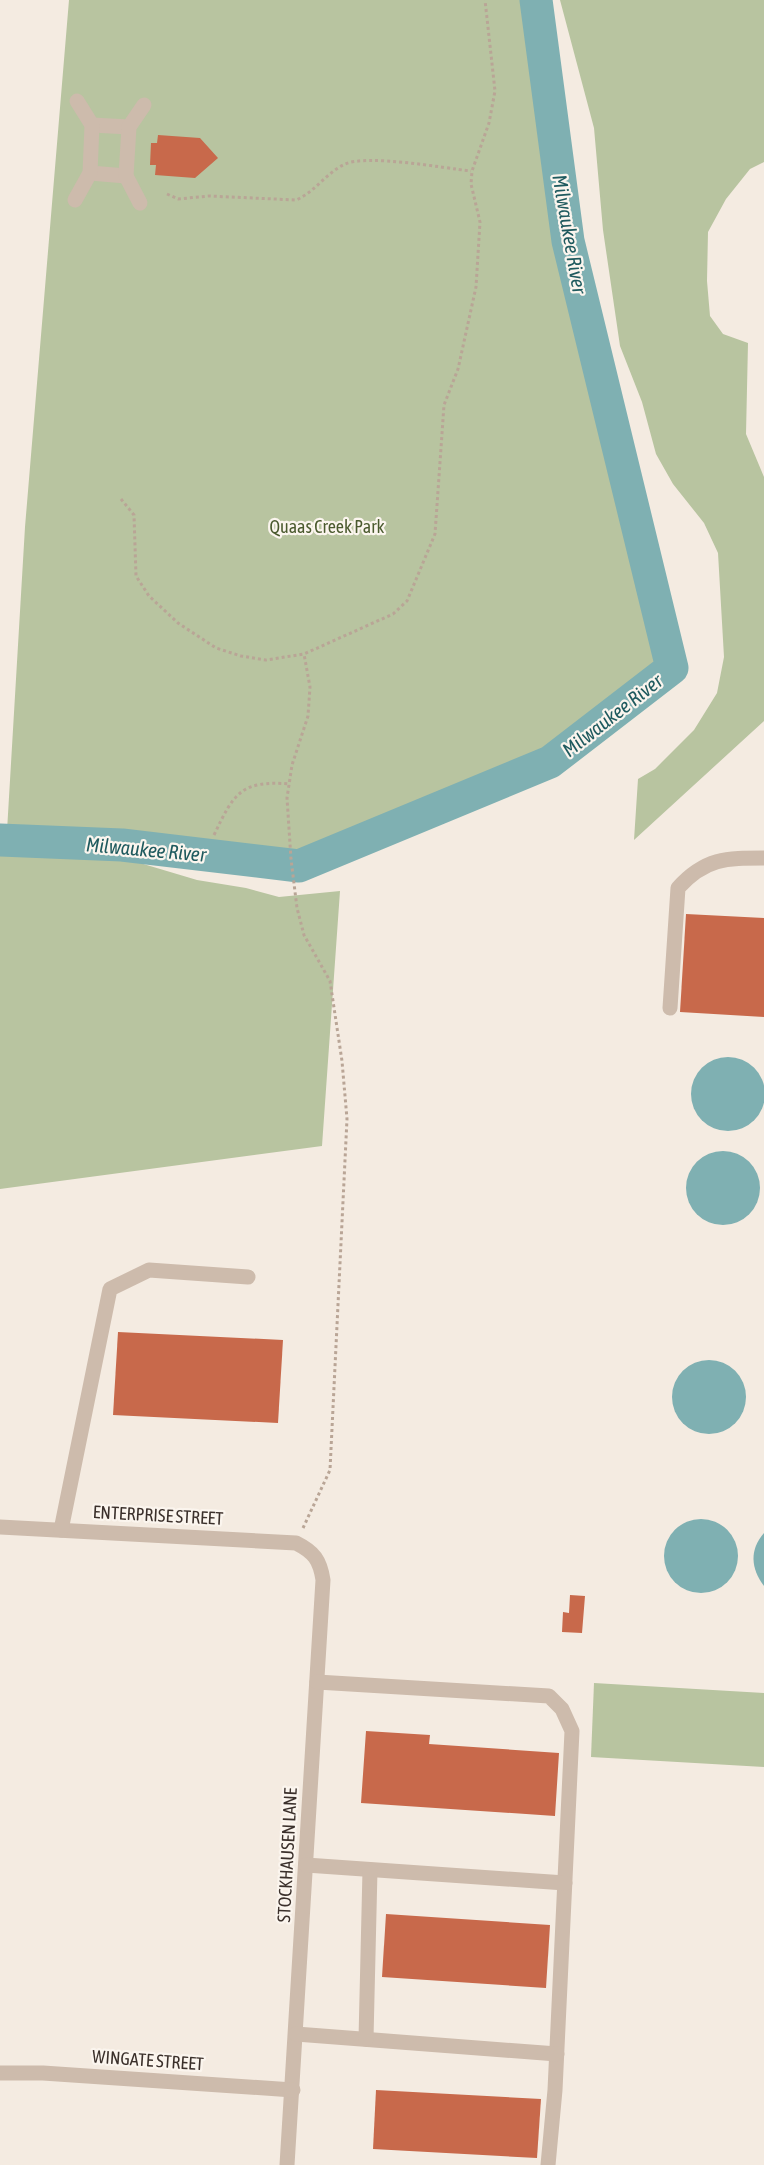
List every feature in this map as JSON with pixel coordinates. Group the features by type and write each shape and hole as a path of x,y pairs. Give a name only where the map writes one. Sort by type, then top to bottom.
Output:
{"street":[{"path":"75,200 90,173 92,125 77,101"},
{"path":"140,203 126,176 129,127 144,105"},
{"path":"92,125 129,127"},
{"path":"90,173 126,176"},
{"path":"670,1008 678,888 700,867 708,864 730,858 764,858"},
{"path":"60,1530 110,1289 148,1270 248,1277"},
{"name":"ENTERPRISE STREET","path":"0,1527 296,1543 312,1551"},
{"name":"STOCKHAUSEN LANE","path":"288,2165 323,1580 321,1563 312,1551"},
{"path":"317,1682 549,1696 562,1708 572,1731 557,2054 548,2165"},
{"path":"306,1865 565,1884"},
{"path":"366,2039 370,1870"},
{"path":"296,2034 557,2054"},
{"name":"WINGATE STREET","path":"0,2073 43,2073 293,2090"}],"path":[{"path":"121,499 134,515 136,576 149,596 178,623 216,648 241,657 266,660 304,654 393,614 407,601 435,534 444,405 458,369 476,287 480,222 471,184 472,171 489,123 495,91 485,0"},
{"path":"166,194 178,199 209,196 296,200 312,192 338,168 363,160 472,171"},
{"path":"296,1543 330,1470 347,1119 342,1061 330,981 304,935 297,908 288,824 290,784 299,738 308,716 310,687 304,654"},
{"path":"213,835 231,804 248,787 262,782 290,784"}],"green space":[{"name":"Quaas Creek Park","path":"69,0 536,0 568,241 672,668 550,762 299,866 113,850 140,863 197,880 246,888 279,897 340,891 322,1146 0,1189 0,831 7,831 25,527"},
{"path":"560,0 764,0 764,162 750,169 726,199 708,232 707,281 710,316 723,334 748,343 746,434 764,477 764,721 634,840 638,779 655,769 694,730 717,693 724,657 718,553 704,523 673,484 656,454 642,402 620,346 603,230 594,128"},
{"path":"594,1683 764,1693 764,1767 591,1757"}],"water":[{"path":"728,1057 749,1063 759,1073 765,1094 759,1115 749,1125 728,1131 707,1125 697,1115 691,1094 697,1073 707,1063"},
{"path":"723,1151 744,1157 754,1167 760,1188 754,1209 744,1219 723,1225 702,1219 692,1209 686,1188 692,1167 702,1157"},
{"path":"709,1360 730,1366 740,1376 746,1397 740,1418 730,1428 709,1434 688,1428 678,1418 672,1397 678,1376 688,1366"},
{"path":"701,1519 722,1525 732,1535 738,1556 732,1577 722,1587 701,1593 680,1587 670,1577 664,1556 670,1535 680,1525"},
{"path":"764,1533 764,1586 756,1573 754,1553"}],"building":[{"path":"158,135 200,138 218,158 195,178 155,175 156,165 150,165 151,143 157,143"},
{"path":"686,914 764,918 764,1017 680,1012"},
{"path":"118,1332 283,1340 278,1423 113,1415"},
{"path":"570,1595 585,1596 582,1633 562,1632 563,1612 569,1613"},
{"path":"366,1731 430,1735 429,1744 559,1753 555,1816 361,1803"},
{"path":"386,1914 550,1925 546,1988 382,1977"},
{"path":"376,2090 541,2099 537,2158 373,2149"}],"waterway":[{"name":"Milwaukee River","path":"0,840 122,845 299,866 550,762 672,668 568,241 536,0"}]}
